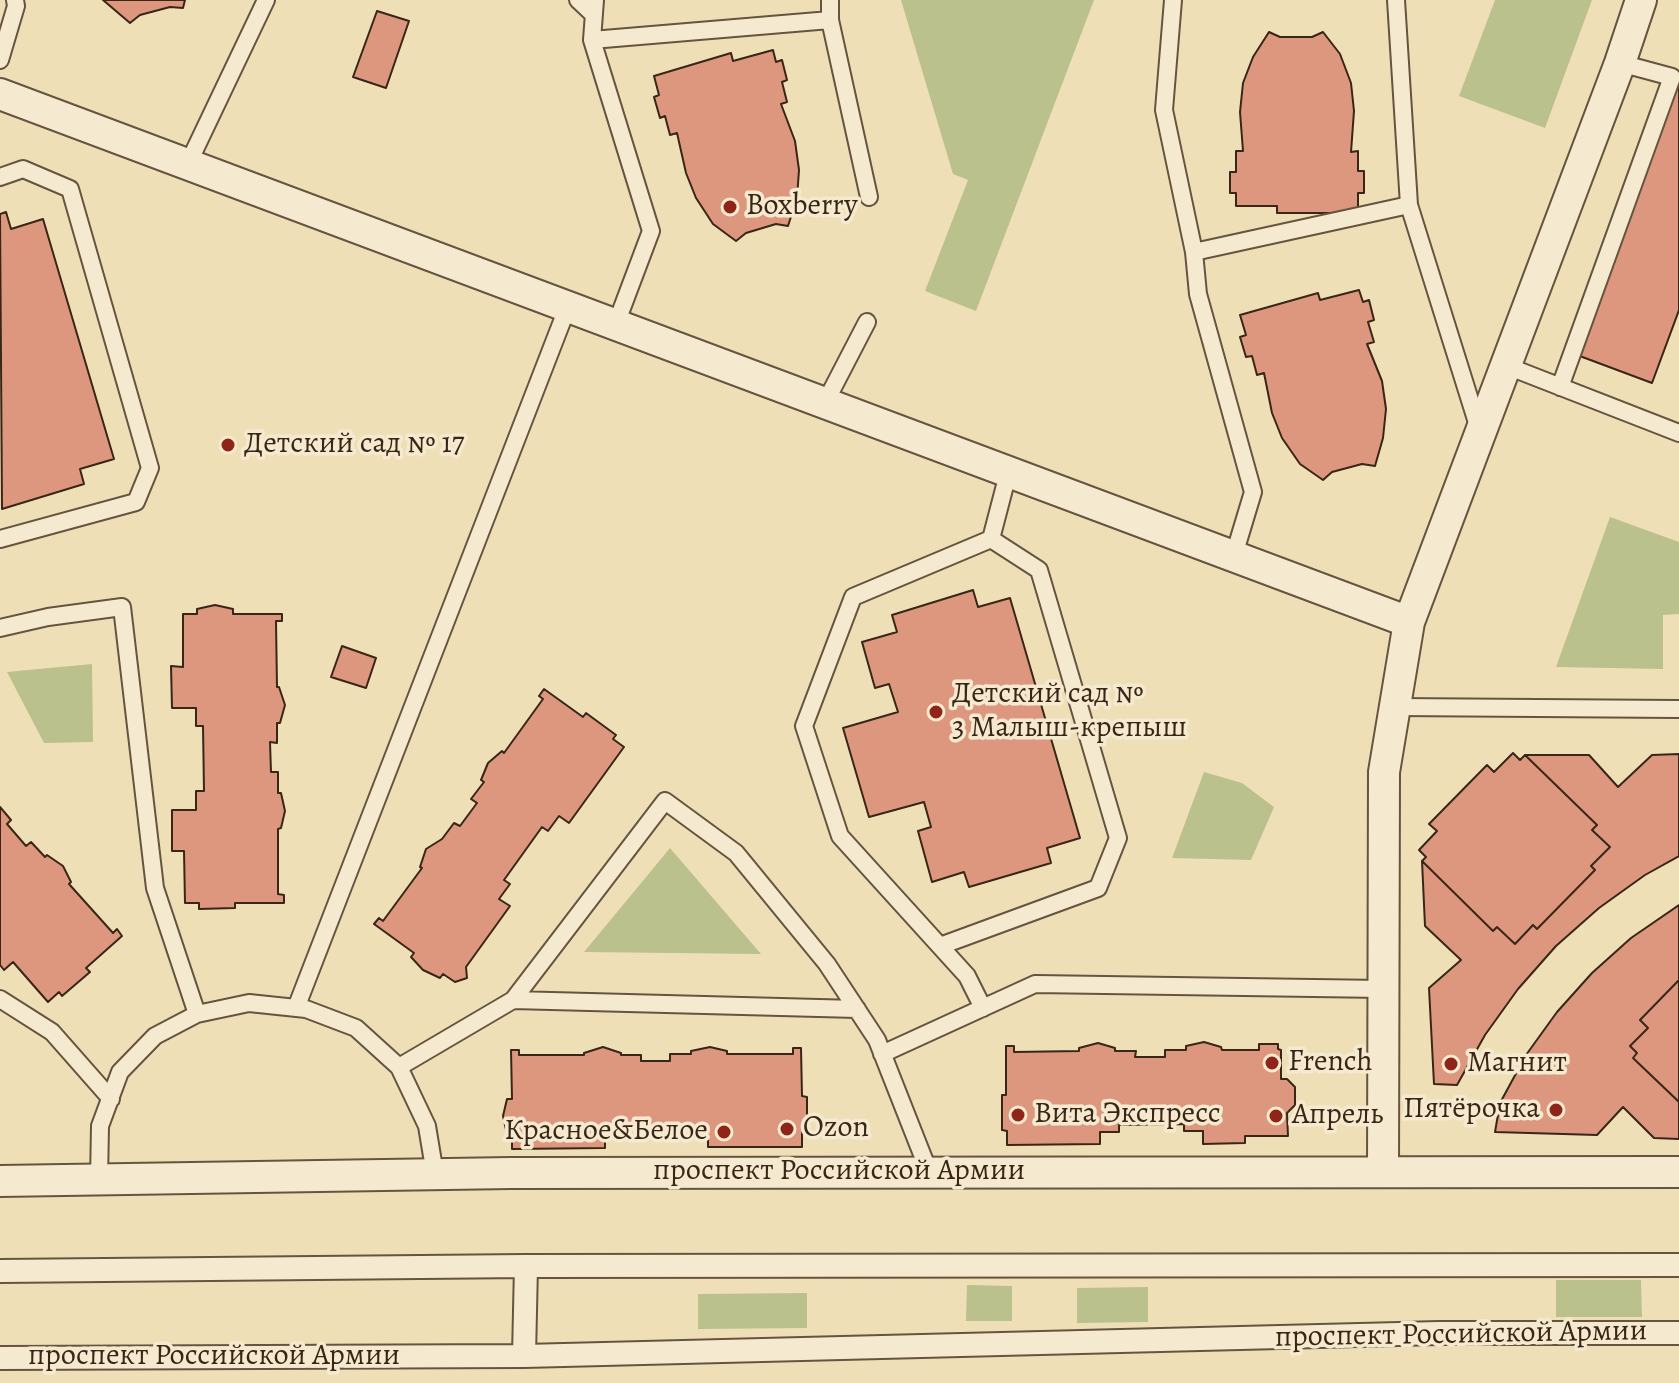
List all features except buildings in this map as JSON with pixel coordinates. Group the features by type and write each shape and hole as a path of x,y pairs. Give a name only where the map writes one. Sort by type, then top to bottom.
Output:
{"street":[{"path":"1383,1171 1384,772 1409,622 1641,0"},
{"path":"0,94 1409,622"},
{"name":"проспект Российской Армии","path":"0,1181 435,1174 1679,1172"},
{"path":"0,1271 526,1266 1679,1265"},
{"path":"524,1356 526,1266"},
{"name":"проспект Российской Армии","path":"0,1358 524,1356 1439,1333 1679,1333"}],"lane":[{"path":"0,60 16,6 15,0"},
{"path":"188,164 266,0"},
{"path":"578,0 594,7 592,40 651,231 616,324"},
{"path":"830,0 830,20 869,197"},
{"path":"1173,0 1164,110 1194,252 1198,294 1253,492 1234,555"},
{"path":"1396,0 1409,205 1479,430"},
{"path":"592,40 830,20"},
{"path":"1560,387 1672,77 1620,63"},
{"path":"0,177 23,169 70,189 150,468 136,502 0,539"},
{"path":"1194,252 1409,205"},
{"path":"296,1008 568,306"},
{"path":"825,403 867,322"},
{"path":"1507,366 1679,433"},
{"path":"991,539 1009,470"},
{"path":"983,1008 967,976 840,836 804,726 853,597 991,539"},
{"path":"940,946 1098,888 1118,838 1039,570 991,539"},
{"path":"0,628 48,617 122,607 155,888 197,1014"},
{"path":"1395,707 1679,709"},
{"path":"399,1067 513,1000 665,801 736,853 827,964 877,1040 929,1172"},
{"path":"882,1054 1035,984 1383,989"},
{"path":"0,999 52,1032 111,1099"},
{"path":"513,1000 857,1009"},
{"path":"99,1180 100,1126 120,1072 155,1036 197,1014 249,1003 306,1009 356,1028 399,1067 427,1126 435,1174"}],"green space":[{"path":"901,0 1094,0 976,311 925,291 968,180 953,174"},
{"path":"1495,0 1592,0 1545,128 1459,96"},
{"path":"1610,517 1679,542 1679,614 1663,615 1663,669 1556,667"},
{"path":"92,664 93,742 44,743 7,672"},
{"path":"1204,772 1242,783 1274,807 1251,860 1172,858"},
{"path":"670,848 761,954 584,952"},
{"path":"1556,1280 1641,1280 1642,1317 1556,1317"},
{"path":"967,1285 1012,1286 1012,1321 966,1321"},
{"path":"1148,1287 1148,1322 1077,1323 1077,1288"},
{"path":"807,1293 807,1328 698,1329 698,1294"}],"place":[{"name":"Boxberry","path":"730,207"},
{"name":"Детский сад № 17","path":"228,445"},
{"name":"Детский сад № 3 Малыш-крепыш","path":"936,712"},
{"name":"French","path":"1272,1063"},
{"name":"Магнит","path":"1451,1064"},
{"name":"Пятёрочка","path":"1556,1110"},
{"name":"Вита Экспресс","path":"1018,1115"},
{"name":"Апрель","path":"1276,1116"},
{"name":"Ozon","path":"787,1129"},
{"name":"Красное&Белое","path":"724,1132"}]}
